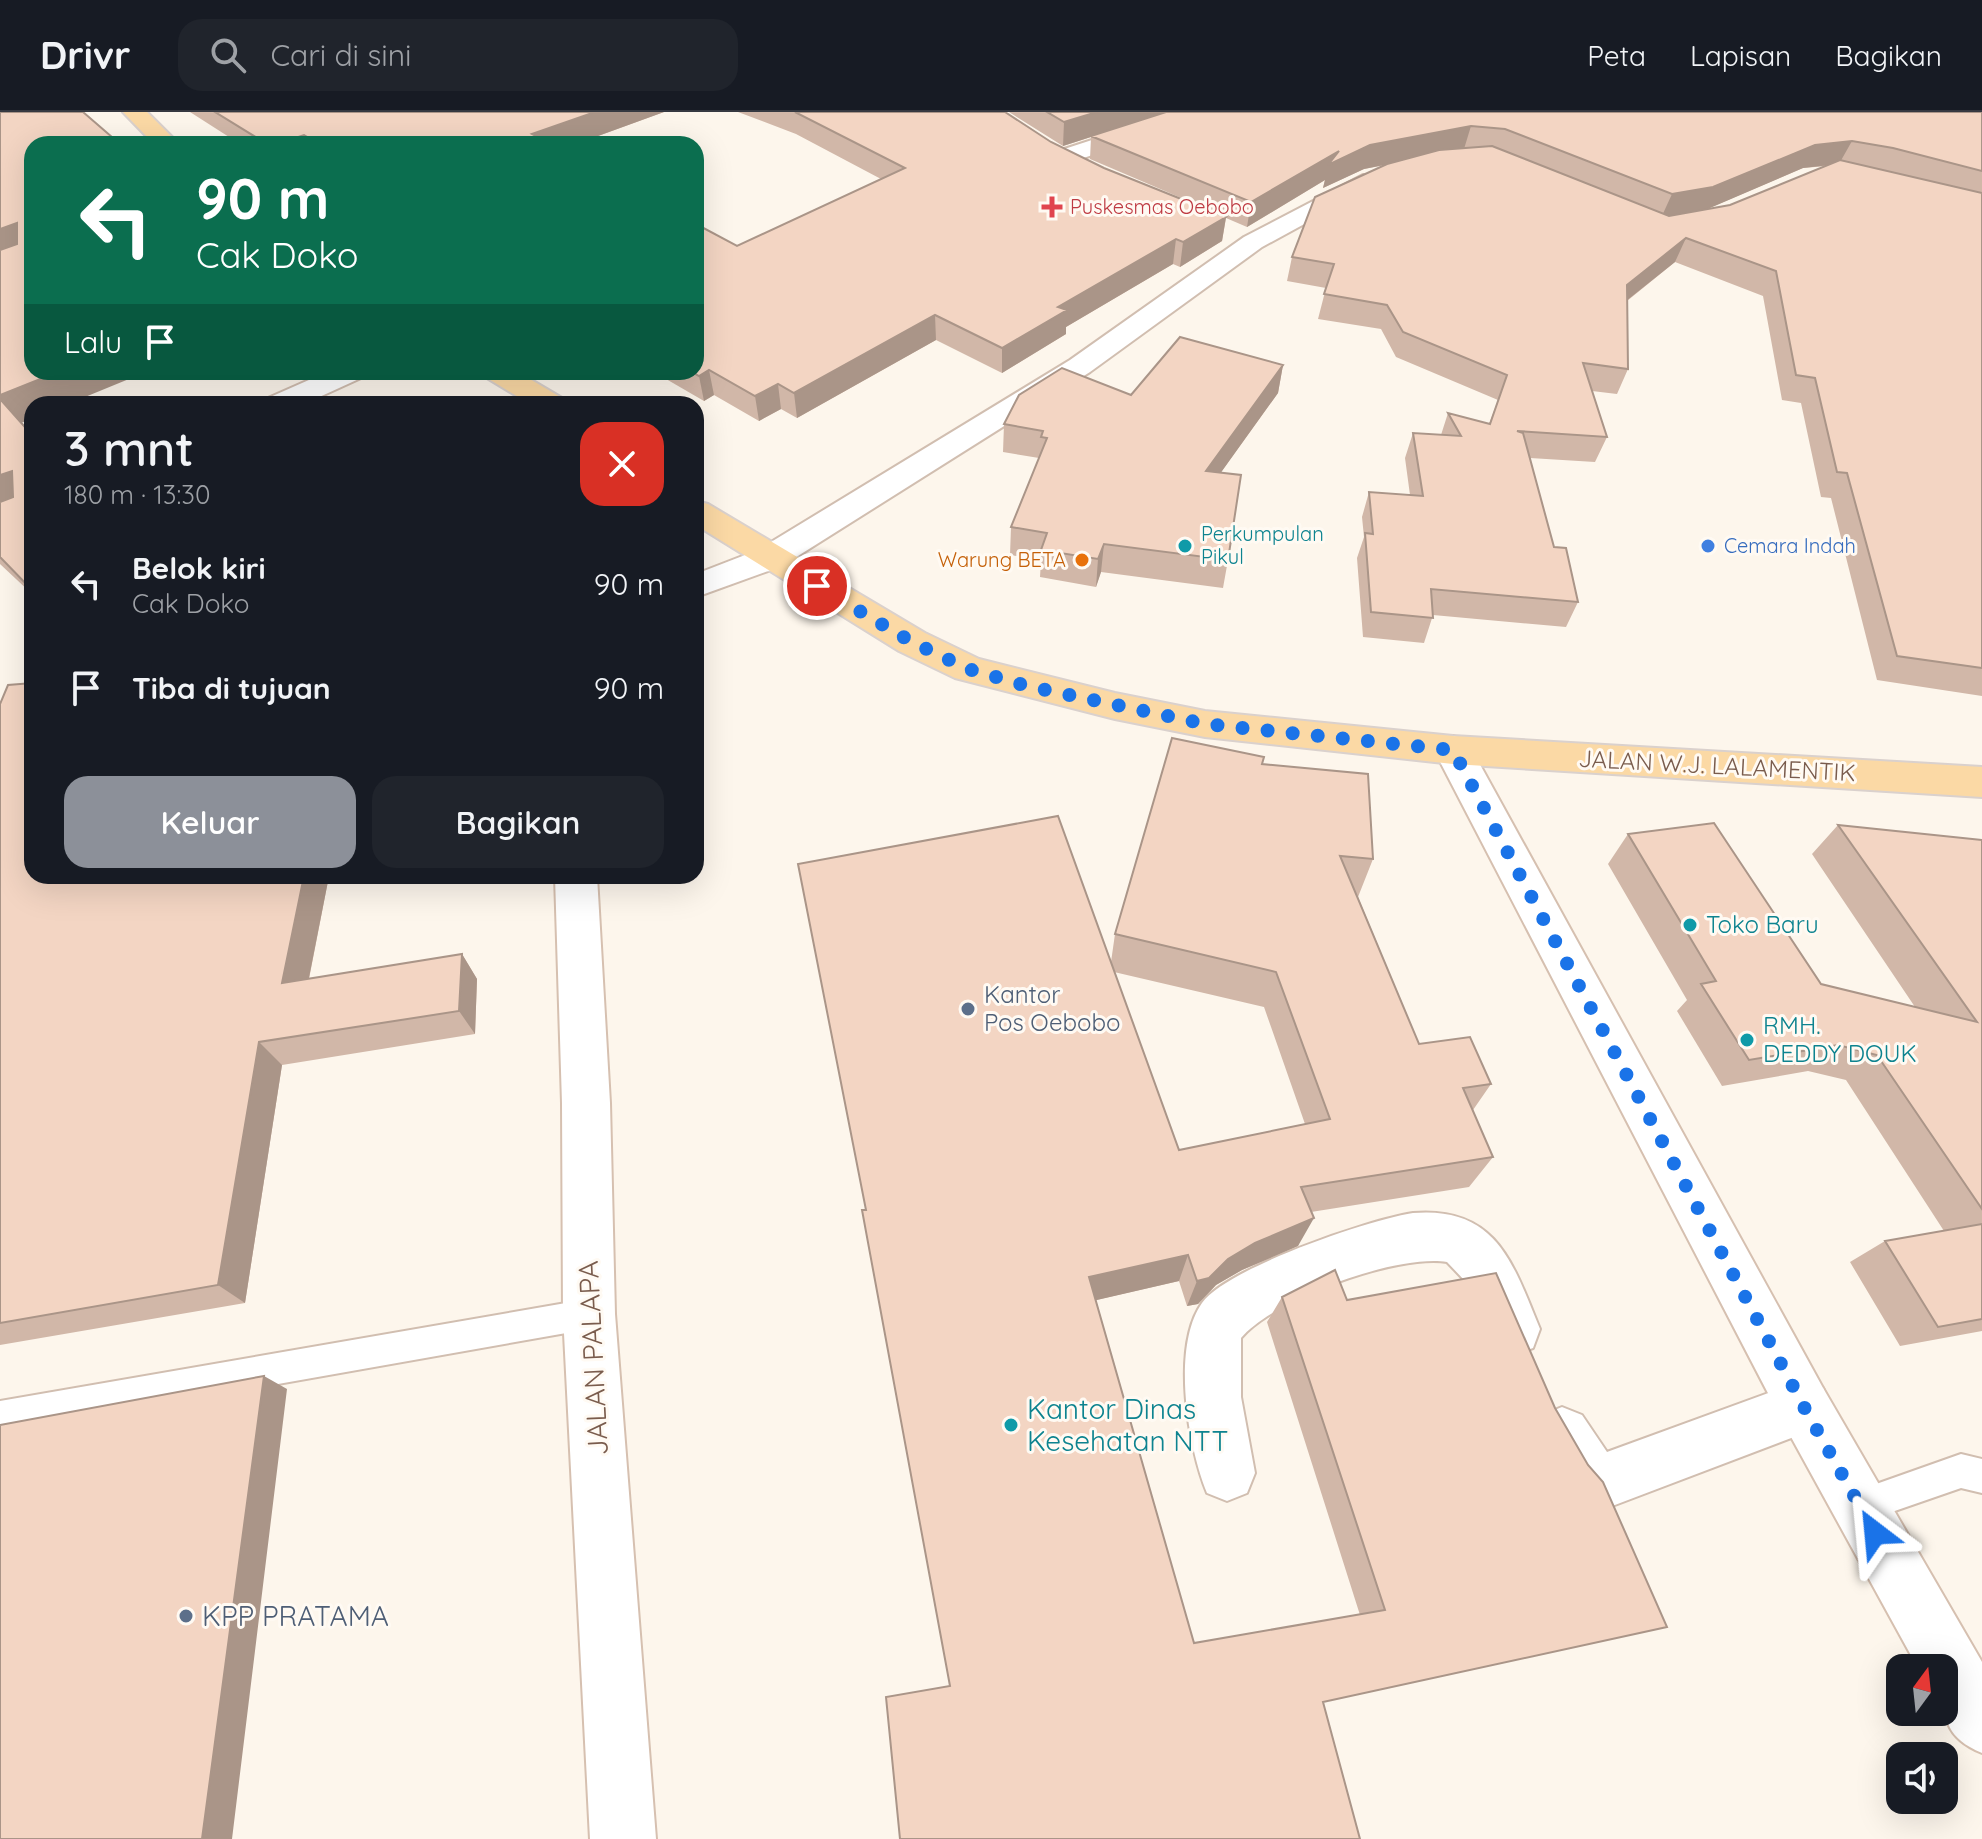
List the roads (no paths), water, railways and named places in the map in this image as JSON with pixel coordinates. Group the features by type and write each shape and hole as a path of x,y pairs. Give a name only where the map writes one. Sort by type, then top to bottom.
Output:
{"main road":[{"path":"134,112 159,136"},
{"path":"510,380 538,396"},
{"name":"JALAN W.J. LALAMENTIK","path":"704,516 912,642 968,669 1027,686 1205,724 1453,750 1982,782"}],"street":[{"path":"1060,158 1201,112"},
{"path":"1036,142 1087,171"},
{"path":"704,583 770,558 1080,366 1253,242 1348,188 1388,174"},
{"path":"1225,230 1253,242"},
{"path":"297,396 333,380"},
{"path":"1453,750 1804,1407 1982,1722"},
{"name":"JALAN PALAPA","path":"576,884 586,1103 589,1314 623,1839"},
{"path":"1227,1473 1215,1411 1213,1339 1221,1319 1257,1292 1390,1242 1429,1237 1456,1240 1481,1256 1564,1440 1590,1476 1607,1480 1804,1407"}],"lane":[{"path":"0,1417 589,1314"},
{"path":"1860,1506 1961,1471 1982,1476"}],"place":[{"name":"Puskesmas Oebobo","path":"1052,207"},
{"name":"Perkumpulan Pikul","path":"1185,546"},
{"name":"Cemara Indah","path":"1708,546"},
{"name":"Warung BETA","path":"1082,560"},
{"name":"Toko Baru","path":"1690,925"},
{"name":"Kantor Pos Oebobo","path":"968,1009"},
{"name":"RMH. DEDDY DOUK","path":"1747,1040"},
{"name":"Kantor Dinas Kesehatan NTT","path":"1011,1425"},
{"name":"KPP PRATAMA","path":"186,1616"}]}
